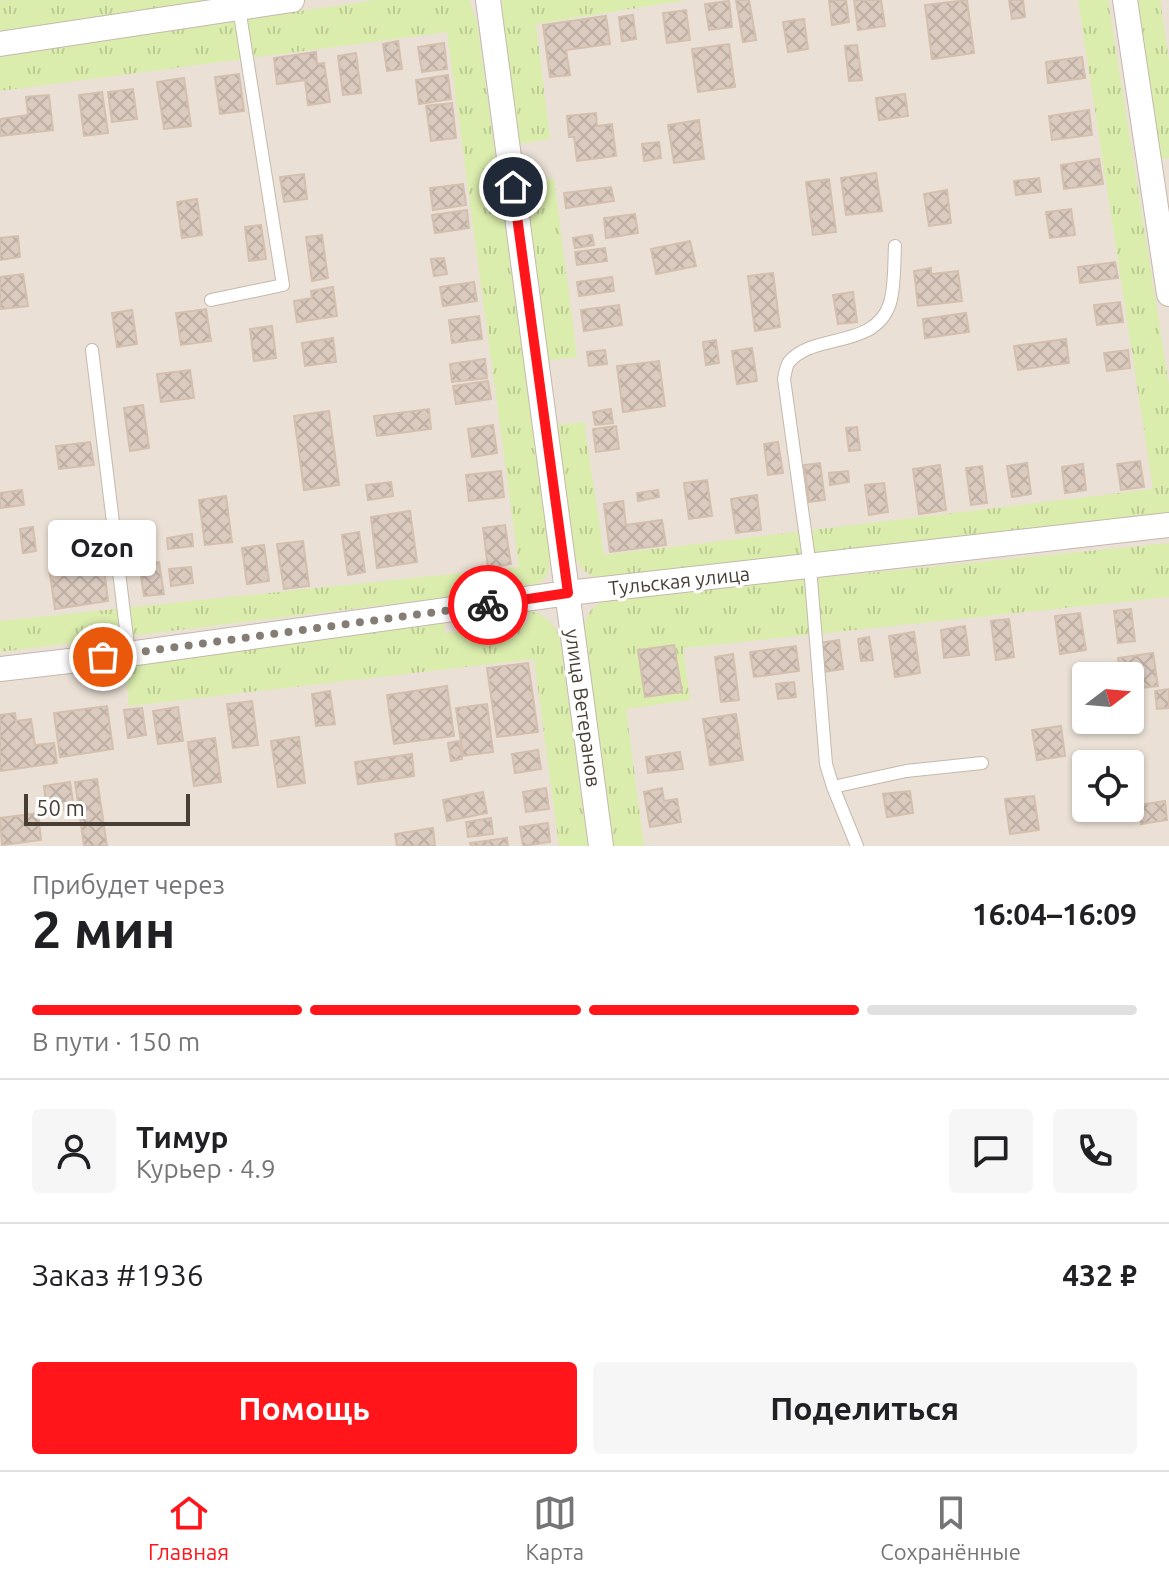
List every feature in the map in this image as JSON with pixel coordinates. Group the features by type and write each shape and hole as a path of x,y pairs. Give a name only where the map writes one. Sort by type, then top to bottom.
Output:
{"street":[{"path":"0,44 292,0"},
{"name":"улица Ветеранов","path":"488,0 601,846"},
{"path":"1125,0 1154,169 1169,294"},
{"name":"Тульская улица","path":"0,669 568,593 1169,525"}],"lane":[{"path":"211,300 283,285 239,8"},
{"path":"857,846 826,764 810,567 784,379 788,363 806,350 856,336 880,321 890,303 895,246"},
{"path":"92,350 129,654"},
{"path":"833,787 906,771 982,763"}],"shaded area":[{"path":"0,0 1169,0 1169,846 0,846"}],"green space":[{"path":"222,0 0,31 0,1"},
{"path":"375,0 469,0 477,22 550,549 546,576 538,583 522,588 0,652 0,621 519,567 447,32 0,91 0,55"},
{"path":"502,0 687,0 536,24 550,139 518,144 500,17"},
{"path":"1078,0 1108,0 1169,385 1169,516 599,579 584,570 571,546 555,425 584,422 604,555 1153,489"},
{"path":"1134,0 1160,0 1169,61 1169,158 1157,160"},
{"path":"554,178 577,357 544,361 522,182"},
{"path":"1169,543 1169,597 683,648 690,700 626,709 644,846 612,846 584,629 591,610 603,602"},
{"path":"528,611 548,620 560,639 588,846 559,846 534,659 129,706 124,662 444,621 445,633 529,622"}],"building":[{"path":"736,0 749,0 756,40 743,42"},
{"path":"829,0 846,0 849,22 832,25"},
{"path":"854,0 881,0 885,26 858,30"},
{"path":"967,0 974,53 932,59 925,5"},
{"path":"1009,0 1023,0 1025,17 1012,19"},
{"path":"729,1 732,27 709,30 705,4"},
{"path":"686,10 690,40 667,43 663,13"},
{"path":"633,15 636,39 622,41 619,17"},
{"path":"606,16 610,44 566,50 570,75 550,77 543,25"},
{"path":"804,19 808,49 788,52 783,22"},
{"path":"398,41 402,69 387,71 383,44"},
{"path":"444,43 447,69 422,72 418,47"},
{"path":"729,44 735,87 698,92 692,49"},
{"path":"857,45 862,80 849,81 845,46"},
{"path":"316,52 317,64 324,63 330,102 308,105 305,80 277,84 274,58"},
{"path":"356,53 361,93 343,95 338,56"},
{"path":"1082,57 1085,78 1048,83 1046,62"},
{"path":"239,74 244,111 220,114 215,77"},
{"path":"448,75 451,99 419,104 416,80"},
{"path":"184,78 191,126 164,129 157,82"},
{"path":"133,89 137,119 112,122 108,92"},
{"path":"102,92 108,133 84,136 79,95"},
{"path":"905,94 908,116 879,120 876,98"},
{"path":"49,95 53,130 0,136 0,119 28,115 26,97"},
{"path":"452,103 456,138 431,141 426,106"},
{"path":"1089,110 1092,135 1052,140 1049,116"},
{"path":"596,113 597,126 612,124 616,156 577,161 574,137 569,137 567,116"},
{"path":"699,120 704,159 674,163 668,125"},
{"path":"659,142 661,158 644,161 642,144"},
{"path":"1099,159 1103,184 1064,189 1061,165"},
{"path":"876,173 882,211 846,215 841,178"},
{"path":"304,174 307,199 284,202 280,177"},
{"path":"1039,178 1041,192 1016,195 1014,181"},
{"path":"829,179 836,232 813,235 806,182"},
{"path":"463,184 466,205 433,210 430,188"},
{"path":"611,187 614,201 566,208 564,193"},
{"path":"947,190 951,223 929,226 924,194"},
{"path":"197,199 202,235 182,238 177,202"},
{"path":"1071,209 1075,235 1050,238 1046,212"},
{"path":"467,210 469,228 435,233 432,215"},
{"path":"635,214 638,233 606,238 604,218"},
{"path":"261,225 266,259 249,261 245,227"},
{"path":"322,235 328,278 312,281 306,237"},
{"path":"592,235 594,245 575,248 573,238"},
{"path":"18,236 20,257 0,260 0,238"},
{"path":"690,241 696,266 656,274 651,249"},
{"path":"605,248 607,261 577,265 575,252"},
{"path":"444,258 447,274 434,276 431,259"},
{"path":"1115,262 1118,278 1080,283 1078,267"},
{"path":"931,268 931,274 958,271 962,301 918,306 914,271"},
{"path":"773,273 780,327 755,331 748,276"},
{"path":"23,274 28,306 0,309 0,277"},
{"path":"612,277 614,291 579,296 577,282"},
{"path":"474,282 477,301 443,306 440,287"},
{"path":"333,287 337,316 297,322 294,301 312,298 311,291"},
{"path":"853,292 857,322 838,324 833,295"},
{"path":"1120,302 1123,322 1097,325 1094,305"},
{"path":"619,305 622,325 584,331 581,310"},
{"path":"206,309 211,341 181,345 176,313"},
{"path":"132,310 137,344 117,347 112,313"},
{"path":"966,313 969,332 925,338 923,319"},
{"path":"479,316 482,339 452,343 449,320"},
{"path":"272,326 276,358 254,361 250,329"},
{"path":"333,338 336,362 305,366 302,343"},
{"path":"1066,339 1069,363 1018,370 1014,346"},
{"path":"716,340 719,363 706,365 703,342"},
{"path":"752,348 757,381 737,384 732,351"},
{"path":"605,350 607,364 589,366 587,352"},
{"path":"1128,350 1130,368 1107,371 1104,353"},
{"path":"485,359 487,378 452,382 450,364"},
{"path":"659,361 665,406 623,412 617,366"},
{"path":"190,370 194,398 161,402 157,374"},
{"path":"488,381 491,399 456,404 453,386"},
{"path":"143,405 149,448 130,451 124,408"},
{"path":"429,409 431,429 377,436 374,416"},
{"path":"611,409 613,423 595,425 593,412"},
{"path":"329,411 339,485 304,490 294,416"},
{"path":"493,425 497,453 472,457 468,429"},
{"path":"616,426 619,449 596,452 593,429"},
{"path":"857,427 860,450 849,451 846,428"},
{"path":"90,442 94,465 59,469 56,446"},
{"path":"778,442 783,473 768,475 764,444"},
{"path":"1140,461 1144,487 1121,490 1117,464"},
{"path":"820,463 825,500 809,502 804,465"},
{"path":"1027,463 1031,494 1012,497 1007,466"},
{"path":"1083,464 1086,490 1065,493 1062,467"},
{"path":"940,465 946,510 919,514 913,469"},
{"path":"982,466 987,503 971,505 966,468"},
{"path":"501,471 504,497 469,501 466,475"},
{"path":"848,471 849,482 830,485 829,473"},
{"path":"707,480 712,516 689,519 684,483"},
{"path":"391,482 393,496 368,500 366,485"},
{"path":"884,483 888,512 869,515 865,485"},
{"path":"22,490 24,505 0,508 0,493"},
{"path":"658,490 659,497 638,501 637,493"},
{"path":"757,495 761,530 736,533 731,499"},
{"path":"226,496 232,542 205,545 199,500"},
{"path":"623,501 626,525 662,520 666,545 610,552 604,504"},
{"path":"410,511 417,562 377,568 371,517"},
{"path":"505,525 511,564 488,568 483,528"},
{"path":"33,527 36,551 23,553 20,529"},
{"path":"359,532 365,572 348,575 342,535"},
{"path":"192,534 193,546 168,549 167,538"},
{"path":"303,541 309,586 284,589 277,544"},
{"path":"264,545 269,581 247,584 242,548"},
{"path":"103,560 108,601 55,609 49,568"},
{"path":"159,562 164,594 144,596 139,564"},
{"path":"191,567 193,583 171,586 169,569"},
{"path":"1131,609 1135,641 1118,643 1114,611"},
{"path":"1080,613 1086,650 1060,654 1055,616"},
{"path":"1009,619 1014,657 996,660 991,621"},
{"path":"965,626 969,655 944,658 941,630"},
{"path":"914,632 920,673 895,677 889,636"},
{"path":"869,637 873,660 861,661 858,639"},
{"path":"839,640 843,669 823,672 819,643"},
{"path":"674,645 682,692 645,697 638,650"},
{"path":"796,646 799,671 754,677 750,652"},
{"path":"1153,653 1158,686 1144,688 1144,662 1119,662 1118,658"},
{"path":"733,654 739,700 721,702 715,657"},
{"path":"528,663 538,732 497,737 487,668"},
{"path":"794,682 796,697 778,699 776,684"},
{"path":"447,686 454,736 394,744 387,695"},
{"path":"1169,689 1169,708 1157,709 1155,691"},
{"path":"330,691 335,724 316,726 312,694"},
{"path":"252,701 258,745 233,748 227,704"},
{"path":"487,704 493,752 463,756 456,708"},
{"path":"107,706 113,749 60,757 54,713"},
{"path":"178,707 183,741 158,744 153,711"},
{"path":"142,708 146,735 128,738 124,710"},
{"path":"15,713 16,721 31,719 35,745 54,743 57,763 0,771 0,715"},
{"path":"736,714 743,760 710,765 703,719"},
{"path":"1061,726 1065,756 1037,760 1032,730"},
{"path":"299,737 305,783 278,787 271,741"},
{"path":"215,738 221,782 194,786 188,742"},
{"path":"459,741 462,759 451,761 448,743"},
{"path":"538,750 541,769 515,773 512,754"},
{"path":"680,752 683,769 648,773 646,757"},
{"path":"412,754 414,776 358,784 355,762"},
{"path":"97,779 107,846 84,846 75,782"},
{"path":"70,782 74,808 47,812 44,786"},
{"path":"546,788 549,809 526,812 523,792"},
{"path":"662,788 664,801 677,799 681,822 650,827 644,792"},
{"path":"910,791 913,813 887,817 883,794"},
{"path":"483,792 487,813 447,821 443,800"},
{"path":"1034,796 1039,830 1010,834 1005,799"},
{"path":"1165,801 1167,820 1141,824 1144,822 1144,804"},
{"path":"38,813 41,840 2,845 0,818"},
{"path":"491,818 493,834 468,837 466,822"},
{"path":"548,823 550,842 523,846 520,827"},
{"path":"433,828 435,846 397,846 395,834"},
{"path":"507,838 508,846 471,846 470,843"}],"way so far":[{"path":"103,657 488,605"}],"place":[{"name":"Ozon","path":"103,657"}],"route":[{"path":"488,605 568,593 513,187"}]}
